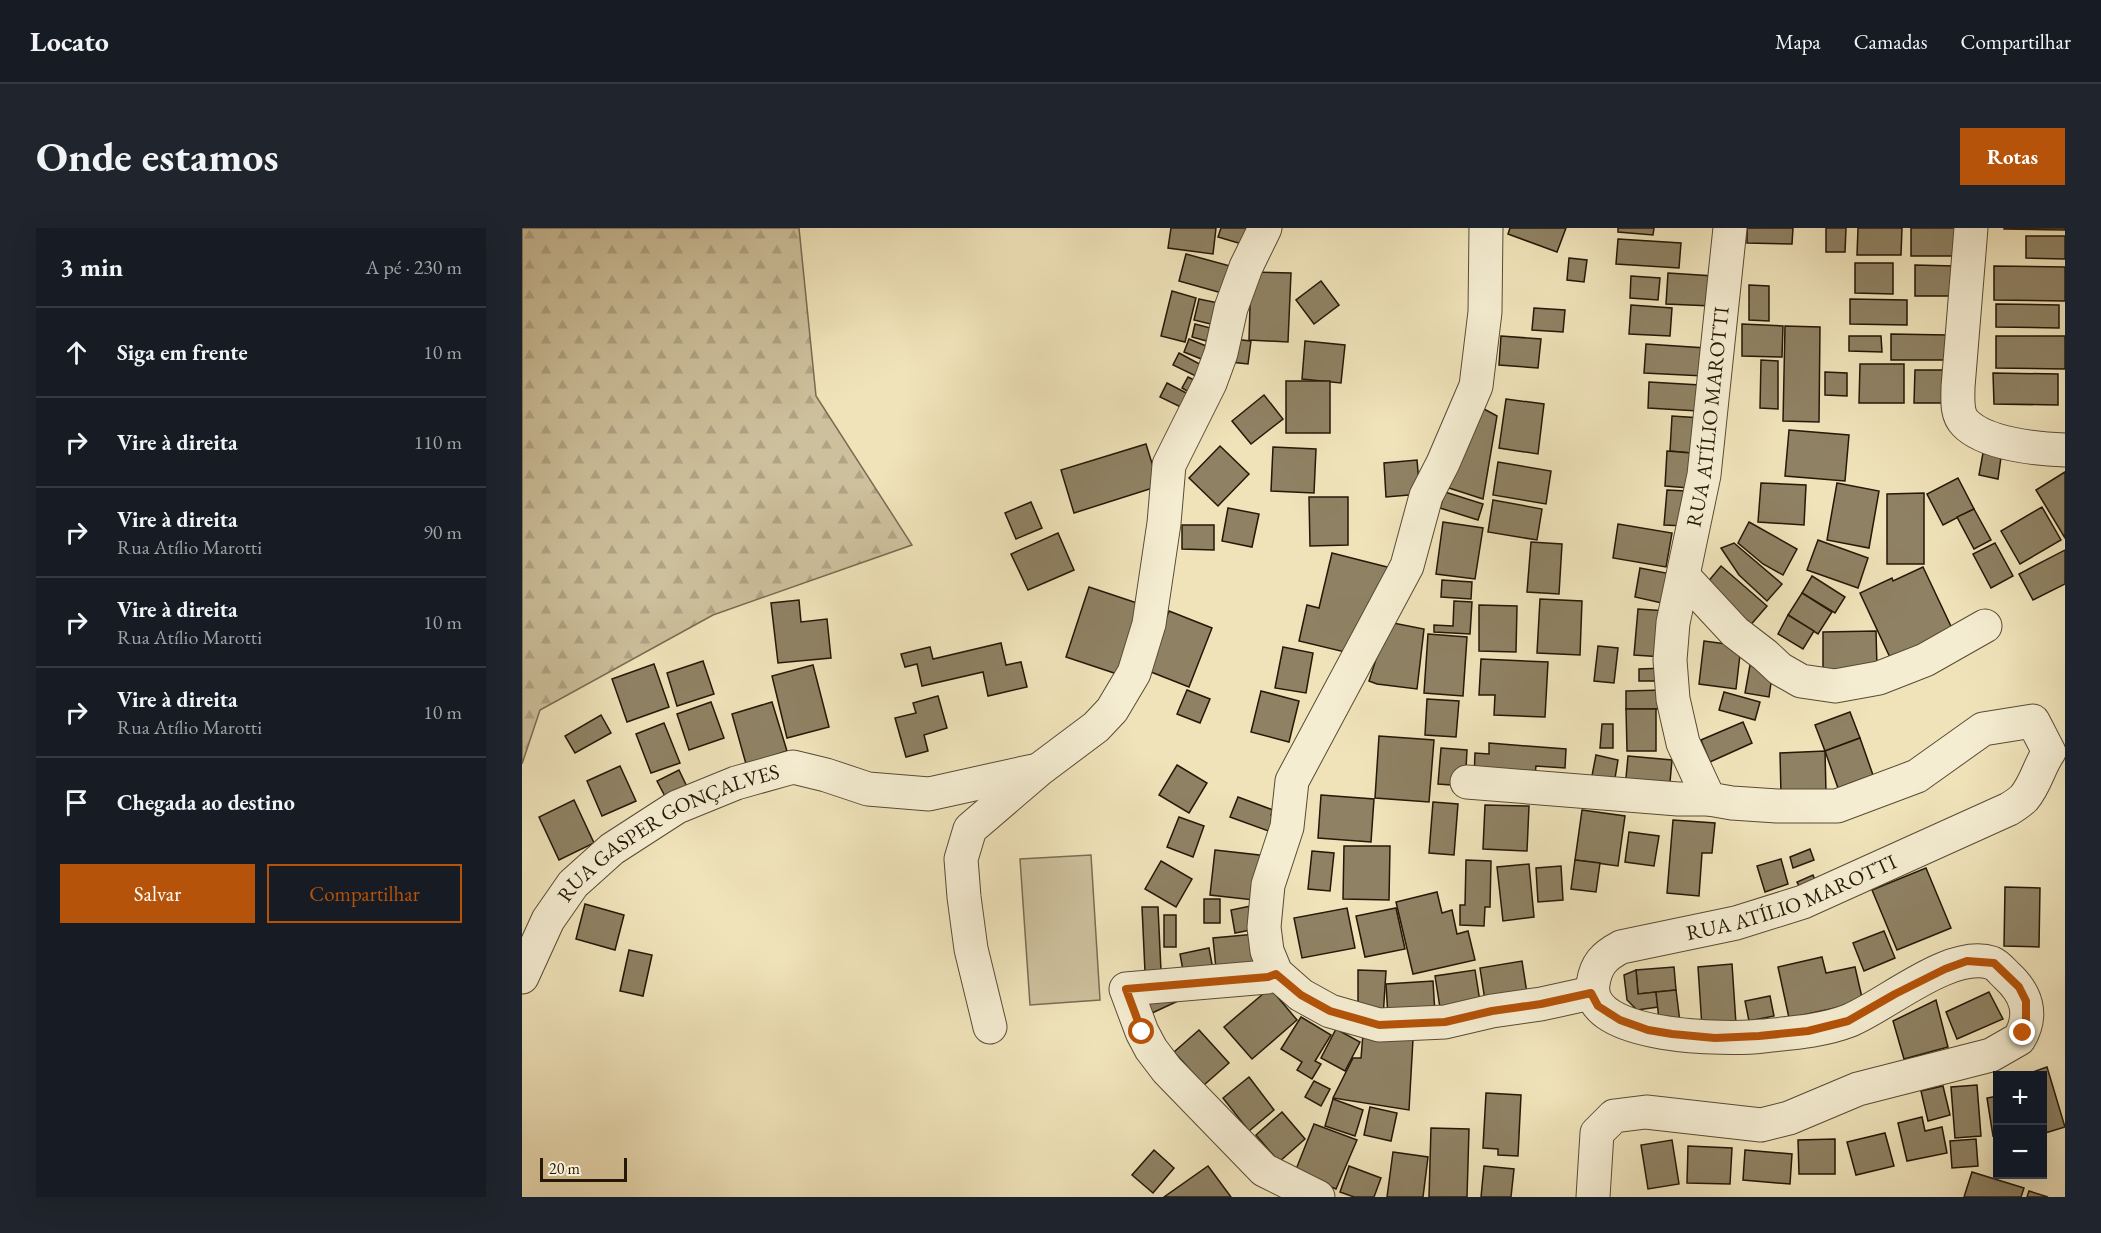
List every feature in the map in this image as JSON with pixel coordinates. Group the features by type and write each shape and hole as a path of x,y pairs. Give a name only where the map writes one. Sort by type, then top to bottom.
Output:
{"street":[{"path":"990,1027 971,949 961,859 970,829 1040,769 1095,727 1112,710 1134,673 1149,624 1164,523 1169,465 1210,383 1221,353 1230,308 1265,228"},
{"path":"1486,228 1485,312 1476,386 1443,463 1426,496 1407,566 1292,781 1287,827 1268,885 1264,927 1267,951 1276,974 1301,995 1330,1011 1379,1025 1445,1022 1591,993 1598,1006 1620,1020 1648,1030 1715,1038 1808,1031 1848,1021 1895,994 1945,969 1967,961 1994,963 2019,987 2026,1001 2023,1033 2019,1039 2001,1050 1974,1060 1858,1089 1789,1118 1761,1125 1646,1112 1614,1116 1597,1133 1593,1197"},
{"name":"RUA ATÍLIO MAROTTI","path":"1591,993 1596,968 1601,960 1621,947 1736,923 1803,902 2009,809 2023,799 2034,783 2042,762 2057,751 2032,721 1983,729 1917,776 1837,806 1766,806 1709,799 1683,743 1673,699 1670,660 1673,623 1704,475 1730,228"},
{"path":"1971,228 1957,403 1960,414 1965,423 1977,432 2011,445 2065,450"},
{"path":"1683,576 1735,632 1780,669 1801,681 1835,686 1879,678 1925,660 1984,626"},
{"name":"RUA GASPER GONÇALVES","path":"522,977 548,920 573,884 612,849 677,807 736,783 793,767 868,789 929,794 1040,769"},
{"path":"1467,782 1678,799 1709,799"},
{"path":"1276,974 1268,977 1126,989 1142,1032 1151,1049 1167,1070 1264,1170 1318,1197"}],"green space":[{"path":"522,228 799,228 816,396 912,545 713,615 540,710 522,764"},
{"path":"1091,855 1100,1000 1030,1005 1020,859"}],"building":[{"path":"1171,228 1216,228 1213,254 1168,248"},
{"path":"1221,228 1247,228 1242,244 1218,237"},
{"path":"1510,228 1566,228 1557,252 1508,234"},
{"path":"1618,228 1654,228 1653,235 1618,232"},
{"path":"1747,228 1793,228 1792,244 1747,243"},
{"path":"1826,228 1846,228 1845,252 1826,252"},
{"path":"1858,228 1902,228 1901,255 1857,255"},
{"path":"1911,228 1961,228 1962,256 1911,256"},
{"path":"2065,228 2065,230 2004,229"},
{"path":"2026,236 2065,236 2065,259 2026,258"},
{"path":"1618,239 1681,243 1679,268 1616,264"},
{"path":"1186,254 1230,266 1222,293 1179,281"},
{"path":"1569,258 1587,260 1584,282 1567,280"},
{"path":"1855,263 1893,263 1893,294 1855,293"},
{"path":"1915,265 1954,266 1954,296 1915,296"},
{"path":"1994,266 2065,267 2065,301 1994,300"},
{"path":"1251,272 1291,273 1288,342 1249,340"},
{"path":"1668,273 1714,276 1712,306 1666,304"},
{"path":"1631,276 1660,278 1658,300 1630,298"},
{"path":"1321,281 1339,305 1314,324 1296,300"},
{"path":"1749,285 1769,286 1769,321 1749,320"},
{"path":"1172,291 1196,298 1185,342 1161,336"},
{"path":"1199,299 1228,305 1223,327 1194,320"},
{"path":"1850,299 1907,300 1907,325 1850,324"},
{"path":"1996,304 2059,305 2059,328 1996,327"},
{"path":"1631,305 1672,308 1670,336 1629,334"},
{"path":"1534,308 1565,310 1563,332 1532,330"},
{"path":"1195,324 1218,330 1214,343 1192,337"},
{"path":"1742,324 1783,326 1782,357 1742,356"},
{"path":"1785,326 1820,327 1819,422 1783,421"},
{"path":"1891,334 1947,335 1947,360 1891,360"},
{"path":"1501,336 1541,339 1538,368 1499,365"},
{"path":"1849,336 1881,336 1882,352 1849,351"},
{"path":"1996,336 2065,336 2065,369 1996,368"},
{"path":"1189,339 1216,350 1211,363 1184,352"},
{"path":"1233,339 1251,341 1248,364 1230,362"},
{"path":"1305,341 1345,345 1341,383 1302,379"},
{"path":"1646,344 1706,348 1704,376 1644,373"},
{"path":"1179,353 1209,369 1204,380 1173,365"},
{"path":"1761,360 1778,361 1778,409 1760,408"},
{"path":"1860,364 1904,364 1904,403 1859,403"},
{"path":"1915,370 1952,370 1951,403 1914,403"},
{"path":"1825,372 1847,373 1847,396 1825,395"},
{"path":"1993,373 2058,374 2058,405 1994,404"},
{"path":"1188,377 1200,383 1194,395 1182,388"},
{"path":"1286,381 1330,381 1330,433 1286,433"},
{"path":"1649,382 1700,385 1698,411 1648,408"},
{"path":"1167,383 1198,399 1191,412 1160,397"},
{"path":"1264,395 1283,419 1251,444 1232,421"},
{"path":"1506,399 1544,404 1538,454 1499,448"},
{"path":"1484,409 1497,416 1483,499 1446,487"},
{"path":"1672,416 1701,418 1691,453 1670,451"},
{"path":"1789,430 1849,435 1845,481 1785,476"},
{"path":"1146,444 1159,486 1074,513 1061,470"},
{"path":"1220,446 1249,474 1218,506 1189,478"},
{"path":"1273,447 1316,449 1314,493 1271,491"},
{"path":"1667,451 1691,453 1689,488 1665,486"},
{"path":"1983,453 2001,457 1998,479 1979,475"},
{"path":"1417,460 1420,494 1386,497 1384,463"},
{"path":"1498,462 1551,471 1546,504 1493,495"},
{"path":"2065,472 2065,538 2036,490"},
{"path":"1958,478 1974,509 1943,525 1927,494"},
{"path":"1761,483 1806,485 1804,525 1758,522"},
{"path":"1837,483 1879,491 1869,548 1827,540"},
{"path":"1667,490 1687,491 1685,526 1664,525"},
{"path":"1445,492 1483,504 1478,520 1440,508"},
{"path":"1924,493 1924,564 1887,564 1887,494"},
{"path":"1309,497 1348,497 1348,545 1310,546"},
{"path":"1493,500 1542,509 1537,540 1488,532"},
{"path":"1031,502 1042,528 1016,539 1005,513"},
{"path":"2042,507 2061,540 2020,564 2001,531"},
{"path":"1228,508 1259,514 1252,547 1222,541"},
{"path":"1974,509 1991,540 1974,549 1957,517"},
{"path":"1443,522 1483,528 1475,579 1436,574"},
{"path":"1749,522 1797,549 1783,575 1763,564 1738,543"},
{"path":"1618,524 1672,533 1666,567 1613,558"},
{"path":"1182,525 1214,525 1214,550 1182,549"},
{"path":"1058,533 1074,570 1028,590 1011,554"},
{"path":"1818,540 1868,558 1858,588 1807,570"},
{"path":"1531,542 1562,544 1559,594 1527,592"},
{"path":"1734,543 1782,584 1767,601 1739,575 1721,548"},
{"path":"1995,543 2013,576 1991,588 1973,554"},
{"path":"2065,550 2065,584 2033,600 2019,574"},
{"path":"1332,553 1395,569 1349,653 1299,641 1307,605 1319,608"},
{"path":"1721,566 1767,606 1748,628 1702,589"},
{"path":"1923,567 1956,637 1894,666 1860,593"},
{"path":"1640,568 1676,575 1671,605 1635,597"},
{"path":"1812,576 1845,597 1835,613 1802,593"},
{"path":"1442,580 1472,582 1471,599 1441,597"},
{"path":"1089,587 1140,604 1117,674 1066,657"},
{"path":"1802,593 1832,612 1818,634 1788,615"},
{"path":"1540,599 1582,601 1580,655 1537,653"},
{"path":"799,600 801,622 827,619 831,658 778,663 771,603"},
{"path":"1454,601 1472,602 1470,634 1434,632 1434,625 1453,626"},
{"path":"1479,605 1517,606 1516,652 1479,651"},
{"path":"1638,609 1667,611 1663,657 1634,655"},
{"path":"1169,611 1212,628 1189,687 1146,670"},
{"path":"1788,615 1814,631 1803,649 1778,634"},
{"path":"1388,622 1424,629 1417,689 1369,681"},
{"path":"1876,631 1877,667 1823,671 1823,632"},
{"path":"1428,634 1467,637 1463,696 1424,693"},
{"path":"1704,641 1741,646 1736,689 1699,684"},
{"path":"1001,643 1006,665 1021,662 1027,687 988,696 983,672 922,686 917,664 905,667 901,654 930,647 933,659"},
{"path":"1598,646 1618,648 1614,683 1594,681"},
{"path":"1283,647 1313,653 1306,693 1275,688"},
{"path":"1481,659 1548,662 1545,717 1494,715 1495,695 1479,695"},
{"path":"703,661 714,694 677,706 667,673"},
{"path":"654,664 669,707 627,722 612,679"},
{"path":"813,665 829,727 787,738 772,676"},
{"path":"1750,665 1773,669 1769,697 1745,693"},
{"path":"1666,668 1666,681 1639,681 1639,669"},
{"path":"1187,690 1210,699 1200,723 1177,714"},
{"path":"1663,690 1663,709 1626,709 1626,691"},
{"path":"1261,691 1299,701 1289,742 1251,732"},
{"path":"1724,692 1760,702 1755,720 1719,710"},
{"path":"938,696 947,728 924,735 928,751 906,757 895,718 916,713 913,703"},
{"path":"1427,699 1459,701 1456,737 1425,735"},
{"path":"711,702 724,738 689,750 677,714"},
{"path":"772,702 787,751 746,764 732,714"},
{"path":"1626,709 1656,709 1656,751 1627,751"},
{"path":"1850,712 1860,738 1825,751 1815,725"},
{"path":"601,715 611,733 575,753 565,736"},
{"path":"1743,722 1752,743 1710,762 1701,740"},
{"path":"664,723 680,763 651,773 636,734"},
{"path":"1602,724 1613,724 1613,748 1600,748"},
{"path":"1379,736 1434,740 1429,802 1375,798"},
{"path":"1860,738 1873,775 1838,788 1825,751"},
{"path":"1489,743 1566,749 1565,768 1536,766 1534,783 1474,778 1475,753 1489,754"},
{"path":"1441,748 1467,750 1465,786 1438,784"},
{"path":"1825,751 1826,793 1781,795 1780,753"},
{"path":"1596,755 1618,760 1613,790 1590,786"},
{"path":"1628,756 1672,760 1669,793 1625,789"},
{"path":"1177,765 1207,783 1189,813 1159,795"},
{"path":"620,766 636,801 602,816 587,781"},
{"path":"679,770 688,789 667,800 657,781"},
{"path":"1321,795 1374,799 1371,842 1318,838"},
{"path":"1238,797 1273,810 1271,815 1280,818 1274,833 1230,817"},
{"path":"574,800 594,843 559,860 539,817"},
{"path":"1433,802 1458,804 1454,855 1429,853"},
{"path":"1485,805 1529,806 1527,851 1483,849"},
{"path":"1582,810 1625,816 1618,866 1575,860"},
{"path":"1179,817 1204,826 1193,857 1167,847"},
{"path":"1673,820 1715,823 1712,853 1702,853 1699,896 1667,893"},
{"path":"1629,832 1659,836 1654,866 1625,862"},
{"path":"1344,846 1390,846 1389,900 1343,899"},
{"path":"1810,849 1814,860 1793,868 1790,857"},
{"path":"1215,850 1268,856 1263,901 1210,895"},
{"path":"1312,851 1334,853 1330,891 1308,889"},
{"path":"1781,859 1788,884 1765,892 1757,866"},
{"path":"1466,860 1491,861 1490,907 1485,907 1484,926 1460,925 1460,905 1465,905"},
{"path":"1575,860 1600,863 1596,892 1571,889"},
{"path":"1161,861 1192,879 1176,907 1145,889"},
{"path":"1529,864 1534,917 1503,921 1497,867"},
{"path":"1561,866 1563,900 1538,902 1536,868"},
{"path":"1926,868 1951,928 1897,950 1872,890"},
{"path":"1813,875 1817,885 1802,892 1797,882"},
{"path":"2005,887 2040,888 2039,947 2004,946"},
{"path":"1437,892 1442,913 1452,910 1457,934 1468,931 1475,960 1413,974 1396,902"},
{"path":"1204,899 1220,899 1220,923 1204,923"},
{"path":"585,904 624,915 615,950 576,939"},
{"path":"1256,905 1261,928 1235,933 1231,910"},
{"path":"1142,907 1158,907 1161,971 1145,972"},
{"path":"1347,908 1355,948 1302,958 1294,918"},
{"path":"1396,908 1405,949 1365,957 1356,916"},
{"path":"1164,915 1176,915 1176,947 1164,947"},
{"path":"1884,931 1895,958 1864,971 1853,943"},
{"path":"1256,934 1259,975 1217,979 1213,938"},
{"path":"1209,948 1214,975 1185,981 1180,954"},
{"path":"629,950 652,955 643,996 620,991"},
{"path":"1822,957 1826,973 1855,967 1863,1002 1789,1018 1778,967"},
{"path":"1522,961 1528,1000 1486,1007 1480,968"},
{"path":"1732,964 1736,1024 1702,1027 1698,967"},
{"path":"1674,967 1676,990 1638,994 1636,970"},
{"path":"1358,970 1386,971 1383,1018 1358,1016"},
{"path":"1475,970 1481,1008 1441,1014 1435,976"},
{"path":"1636,970 1638,994 1656,992 1658,1007 1637,1010 1627,1000 1624,975"},
{"path":"1433,981 1435,1014 1388,1017 1386,984"},
{"path":"1270,988 1297,1020 1252,1059 1224,1027"},
{"path":"1676,990 1680,1022 1659,1020 1656,992"},
{"path":"1989,992 2003,1019 1957,1039 1946,1012"},
{"path":"1770,996 1774,1016 1749,1021 1745,1001"},
{"path":"1143,1000 1178,1001 1150,1014"},
{"path":"1936,1000 1948,1047 1904,1059 1893,1021"},
{"path":"1301,1017 1331,1035 1315,1061 1321,1064 1312,1079 1297,1070 1302,1062 1281,1049"},
{"path":"1336,1029 1360,1042 1345,1071 1321,1058"},
{"path":"1199,1030 1229,1063 1204,1085 1174,1052"},
{"path":"1363,1034 1413,1039 1409,1110 1333,1098 1353,1058 1361,1058"},
{"path":"2047,1067 2065,1127 2047,1132 2047,1071 2035,1071"},
{"path":"1249,1077 1274,1110 1249,1131 1223,1098"},
{"path":"1314,1081 1330,1089 1321,1106 1305,1097"},
{"path":"1977,1085 1981,1136 1955,1138 1951,1087"},
{"path":"1943,1086 1950,1115 1928,1121 1921,1091"},
{"path":"1486,1093 1521,1095 1518,1156 1498,1155 1498,1149 1483,1148"},
{"path":"1993,1097 1993,1136 1987,1098"},
{"path":"1333,1099 1363,1110 1355,1136 1325,1126"},
{"path":"1370,1107 1397,1113 1391,1141 1364,1135"},
{"path":"1282,1112 1305,1139 1279,1162 1256,1135"},
{"path":"1922,1117 1925,1131 1942,1127 1947,1153 1907,1161 1898,1123"},
{"path":"1314,1124 1357,1140 1336,1189 1295,1172"},
{"path":"1431,1128 1469,1129 1467,1197 1429,1197"},
{"path":"1885,1133 1894,1166 1856,1175 1847,1142"},
{"path":"1835,1139 1835,1174 1799,1174 1798,1140"},
{"path":"1976,1139 1978,1166 1952,1168 1950,1141"},
{"path":"1672,1140 1679,1184 1648,1189 1641,1145"},
{"path":"1688,1146 1732,1148 1730,1184 1687,1183"},
{"path":"1154,1150 1174,1168 1153,1193 1132,1175"},
{"path":"1745,1150 1792,1154 1790,1184 1743,1180"},
{"path":"1393,1152 1428,1157 1423,1197 1387,1197"},
{"path":"1208,1166 1231,1197 1164,1197"},
{"path":"1349,1166 1381,1178 1374,1197 1354,1197 1340,1192"},
{"path":"1484,1166 1514,1169 1511,1197 1481,1197"},
{"path":"1972,1172 2024,1188 2021,1197 1964,1197"},
{"path":"2029,1191 2048,1197 2027,1197"}],"route":[{"path":"1142,1032 1126,989 1268,977 1276,974 1301,995 1330,1011 1379,1025 1445,1022 1591,993 1598,1006 1620,1020 1648,1030 1715,1038 1759,1036 1808,1031 1848,1021 1895,994 1945,969 1967,961 1994,963 2019,987 2026,1001 2023,1033"}]}
